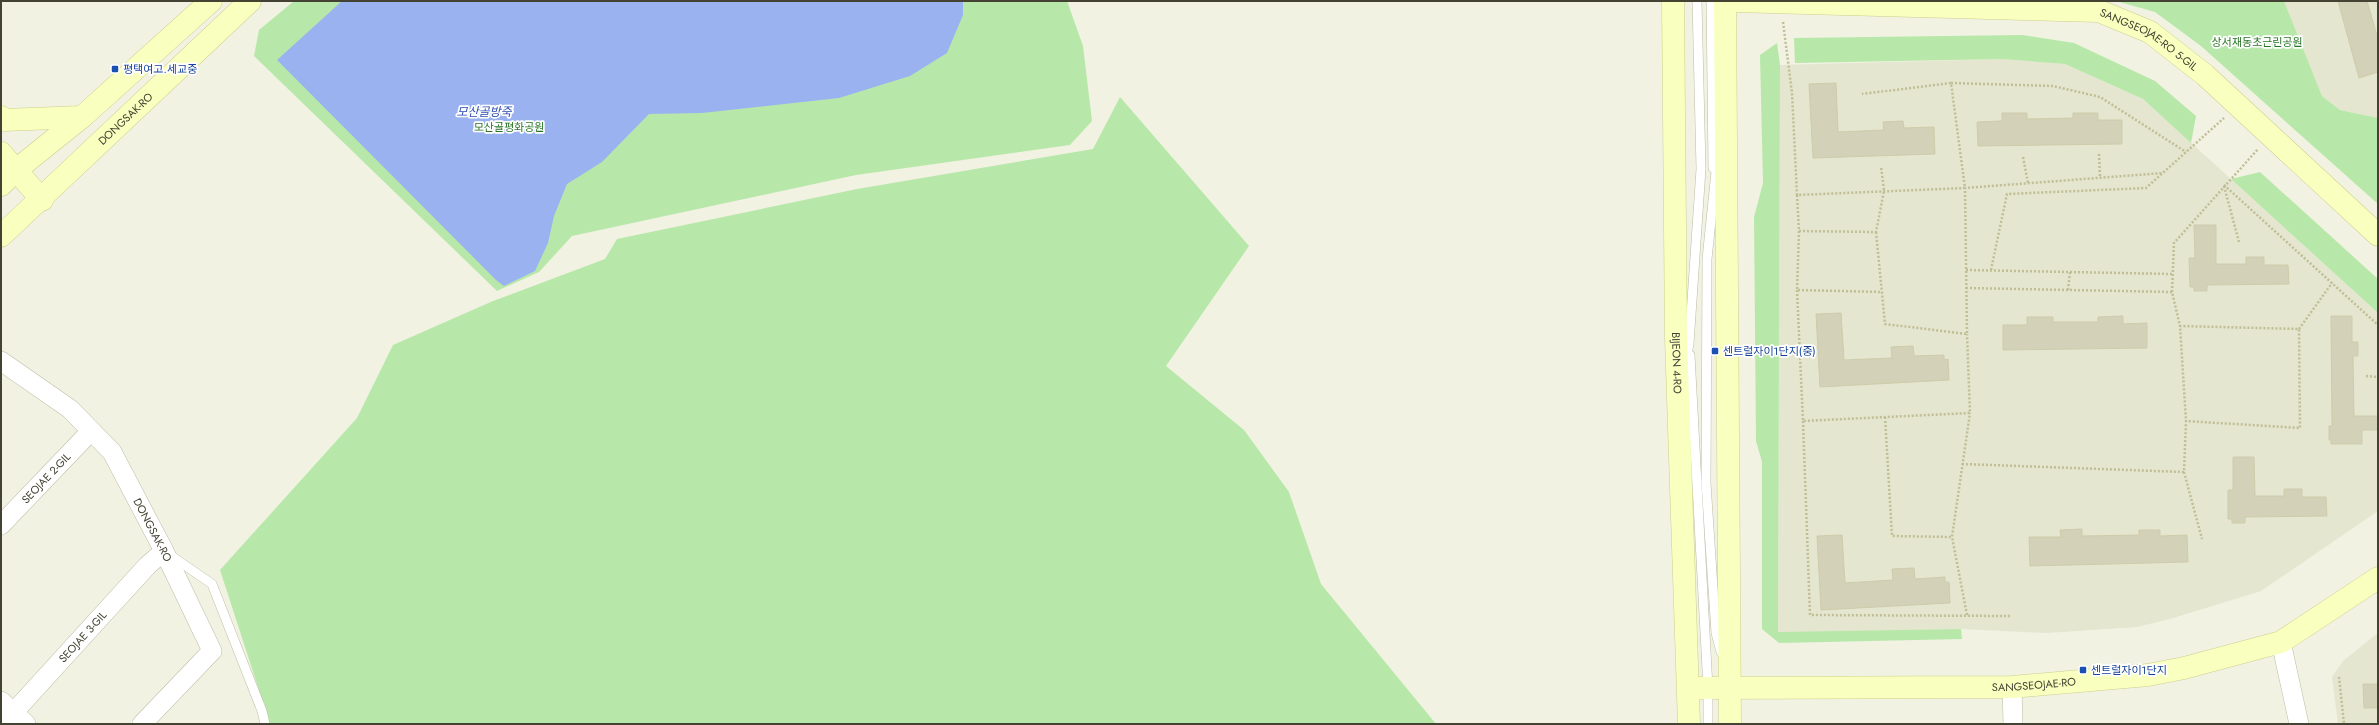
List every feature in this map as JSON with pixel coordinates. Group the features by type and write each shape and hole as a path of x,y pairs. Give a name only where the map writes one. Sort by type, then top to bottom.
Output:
{"main road":[{"path":"8,178 82,117 211,1"},
{"name":"DONGSAK-RO","path":"1,236 42,200 250,1"},
{"name":"BIJEON 4-RO","path":"1673,1 1676,338 1679,393 1713,689 1730,724"},
{"name":"BIJEON 4-RO","path":"1689,724 1713,689 1726,114 1725,1"},
{"name":"SANGSEOJAE-RO 5-GIL","path":"1735,1 1868,2 2099,11 2150,32 2205,75 2378,234"},
{"path":"1,117 4,120 82,117"},
{"path":"1,153 8,178 42,200"},
{"name":"SANGSEOJAE-RO","path":"1713,689 2012,687 2148,675 2184,668 2281,642 2378,578"}],"street":[{"name":"DONGSAK-RO","path":"1,361 70,409 112,452 164,551"},
{"name":"SEOJAE 2-GIL","path":"1,525 91,431"},
{"path":"142,724 212,651 164,551"},
{"name":"SEOJAE 3-GIL","path":"11,715 147,566 164,551"},
{"path":"2281,642 2299,724"},
{"path":"2012,687 2013,724"}],"lane":[{"path":"1679,393 1689,344 1701,169 1697,1"},
{"path":"1711,1 1714,182"},
{"path":"1708,724 1721,650 1716,633 1706,483 1707,259 1714,182 1726,114"},
{"path":"1689,344 1713,689"},
{"name":"DONGSAK-RO","path":"164,551 212,584 262,710 265,724"}],"path":[{"path":"1781,2 1792,93 1799,231 1797,290 1810,615 2010,616"},
{"path":"1862,94 1951,83 2053,86 2100,97 2186,152"},
{"path":"1951,83 1965,188 1967,334 1970,413 1952,537 1967,615"},
{"path":"1991,270 2007,194 2146,188 2238,106"},
{"path":"2202,539 2184,472 2186,421 2180,326 2172,292 2174,243 2270,135"},
{"path":"2099,154 2100,177"},
{"path":"2023,157 2028,183"},
{"path":"1881,166 1884,191 1876,232 1885,324 1967,334"},
{"path":"1797,195 1965,188 2163,172"},
{"path":"2224,185 2239,242"},
{"path":"2224,185 2378,325"},
{"path":"1799,231 1876,232"},
{"path":"1966,270 2172,274"},
{"path":"2068,290 2070,272"},
{"path":"2186,421 2300,428 2299,329 2332,284"},
{"path":"1966,288 2172,292"},
{"path":"1797,290 1882,292"},
{"path":"2180,326 2299,329"},
{"path":"2366,376 2378,376"},
{"path":"1803,421 1970,413"},
{"path":"1885,417 1892,536 1952,537"},
{"path":"1962,464 2184,472"},
{"path":"2339,677 2344,724"}],"shaded area":[{"path":"2284,1 2378,1 2378,118 2340,110 2322,96"},
{"path":"2002,59 2065,64 2143,99 2378,313 2378,511 2261,591 2170,619 2137,627 2047,633 1961,629 1778,633 1780,65"},
{"path":"2378,633 2378,724 2338,724 2332,677 2343,661"}],"green space":[{"name":"모산골방죽","path":"294,1 1067,1 1083,46 1092,121 1070,145 856,175 572,236 539,272 497,291 254,56 259,30"},
{"name":"상서재동초근린공원","path":"2116,1 2284,1 2322,96 2340,110 2378,118 2378,204 2201,46 2155,12"},
{"path":"2022,35 2074,43 2155,81 2196,116 2191,143 2143,99 2065,64 2002,59 1795,63 1794,38"},
{"path":"1777,43 1780,65 1778,632 1961,629 1962,639 1779,643 1762,629 1762,462 1756,441 1754,217 1763,183 1760,55"},
{"path":"1120,97 1249,246 1166,366 1244,430 1289,492 1321,584 1436,724 270,724 220,570 357,418 393,345 493,301 605,259 617,239 857,189 1093,149"},
{"path":"2260,172 2378,279 2378,313 2231,179"}],"water":[{"name":"모산골방죽","path":"342,1 963,1 963,15 947,53 910,76 839,98 702,113 649,114 602,162 567,184 554,216 548,243 535,271 504,286 496,280 277,60"}],"building":[{"path":"2338,1 2367,1 2378,39 2378,72 2359,78"},
{"path":"1836,83 1838,132 1884,130 1883,122 1903,121 1904,128 1934,127 1935,154 1813,158 1809,84"},
{"path":"2002,113 2027,113 2027,119 2073,118 2073,113 2098,113 2098,120 2122,120 2122,144 1978,146 1977,122 2002,121"},
{"path":"2194,225 2216,225 2216,264 2246,264 2246,257 2264,257 2264,265 2288,265 2289,284 2207,285 2207,291 2194,291 2194,287 2190,287 2189,258 2195,258"},
{"path":"1841,313 1844,360 1892,358 1891,347 1913,346 1914,356 1944,355 1944,360 1948,359 1949,380 1820,387 1816,314"},
{"path":"2123,316 2123,324 2147,323 2147,348 2003,350 2003,325 2027,325 2027,317 2053,317 2053,322 2098,322 2098,317"},
{"path":"2331,316 2352,316 2352,342 2358,342 2358,356 2353,356 2354,416 2378,416 2378,430 2362,430 2362,444 2331,444 2331,440 2329,440 2329,426 2332,426"},
{"path":"2233,457 2254,457 2255,496 2284,496 2284,489 2302,489 2302,497 2326,497 2327,516 2245,517 2245,523 2232,523 2232,519 2228,519 2228,490 2233,490"},
{"path":"2082,529 2082,536 2139,535 2139,530 2160,530 2160,536 2187,535 2188,562 2030,566 2029,537 2061,537 2060,530"},
{"path":"1842,535 1845,583 1893,580 1892,569 1914,568 1915,579 1945,577 1945,582 1949,582 1950,603 1821,610 1817,536"},
{"path":"2363,684 2378,684 2378,708 2364,708"}],"place":[{"name":"평택여고.세교중","path":"115,69"},
{"name":"센트럴자이1단지(중)","path":"1715,351"},
{"name":"센트럴자이1단지","path":"2083,670"}],"park label":[{"name":"모산골평화공원","path":"509,127"}]}
